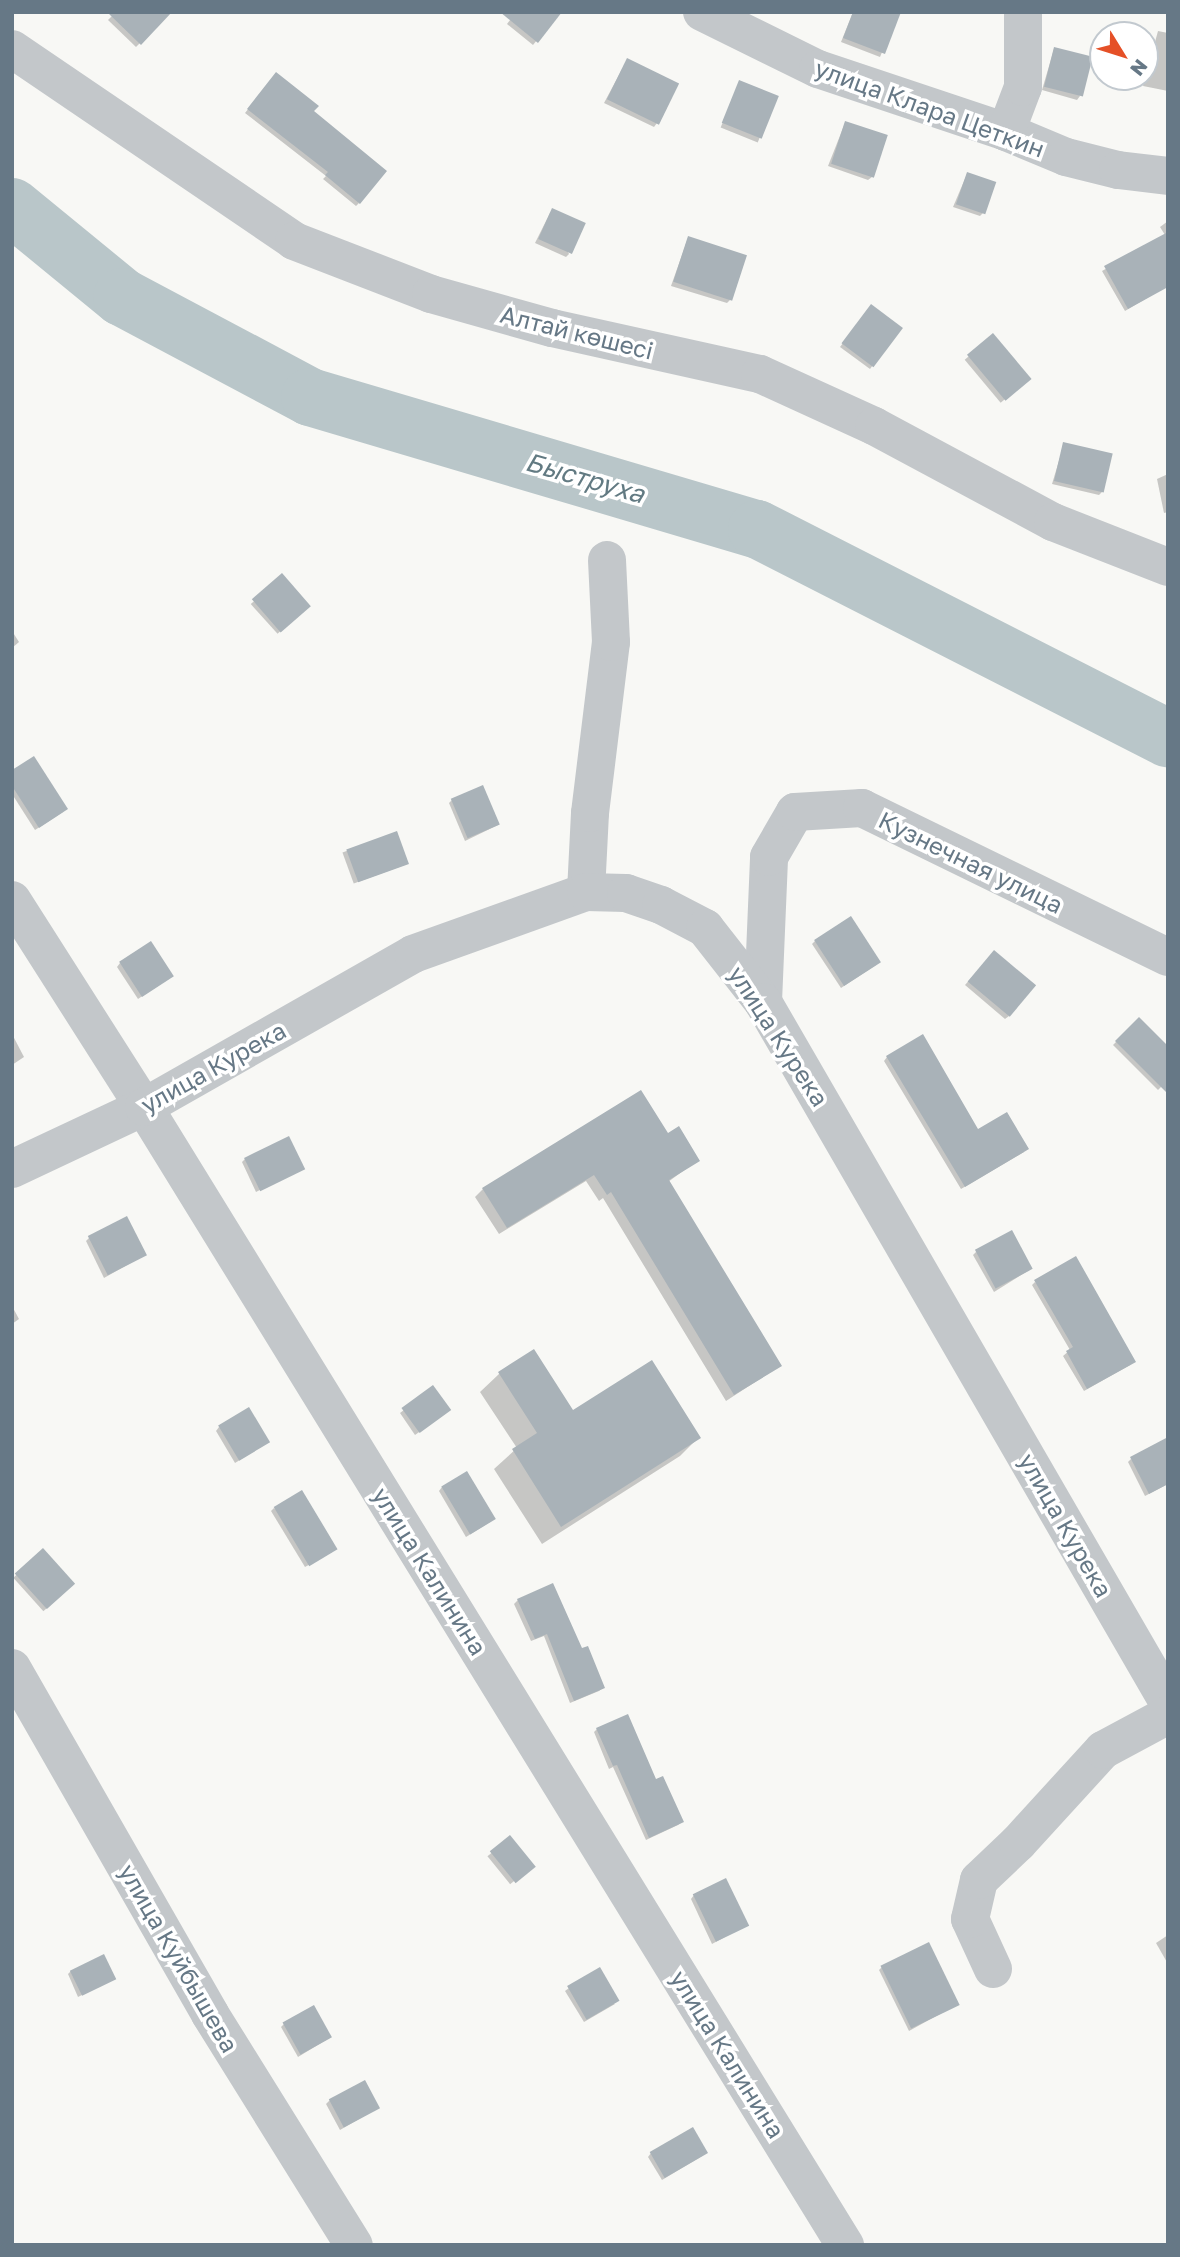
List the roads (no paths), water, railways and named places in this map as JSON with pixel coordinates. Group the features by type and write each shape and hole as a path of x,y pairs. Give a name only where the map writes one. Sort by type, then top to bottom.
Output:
{"street":[{"name":"улица Клара Цеткин","path":"702,12 818,69 1006,132 1066,157 1118,170 1168,176"},
{"path":"1006,132 1023,87 1023,12"},
{"name":"Алтай көшесі","path":"12,49 295,241 431,294 552,328 760,374 874,426 1053,522 1168,567"},
{"path":"586,892 590,813 611,642 607,560"},
{"name":"Кузнечная улица","path":"763,1002 769,857 795,812 862,808 1168,957"},
{"name":"улица Курека","path":"12,1169 144,1107 413,954 586,892 626,893 660,905 705,928 763,1002 1168,1702"},
{"name":"улица Калинина","path":"12,900 144,1107 845,2245"},
{"name":"улица Куйбышева","path":"12,1668 210,2014 354,2245"},
{"path":"993,1969 970,1919 978,1880 1018,1843 1103,1750 1168,1715"}],"waterway":[{"name":"Быструха","path":"12,207 122,297 310,397 757,529 1168,738"}]}
